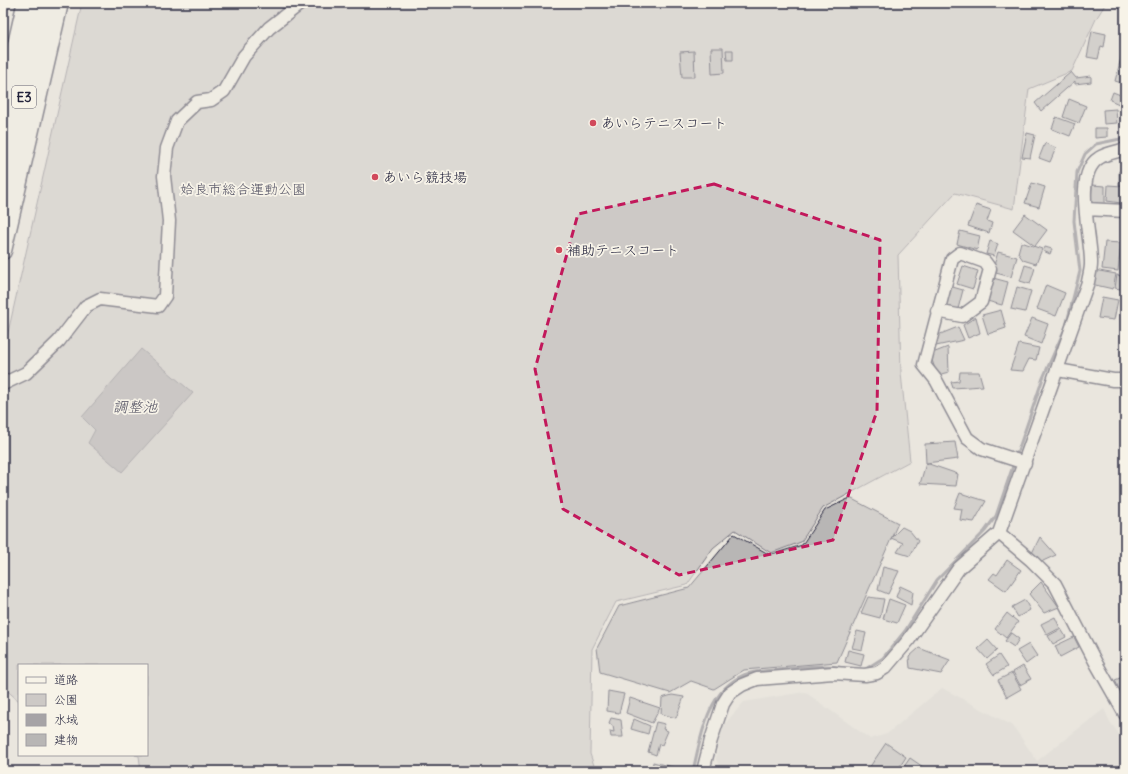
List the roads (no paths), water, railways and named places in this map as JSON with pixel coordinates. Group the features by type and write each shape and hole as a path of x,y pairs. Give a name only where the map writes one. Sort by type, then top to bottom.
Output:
{"highway":[{"name":"E3","path":"3,113 28,3"},
{"name":"E3","path":"3,191 46,3"}],"street":[{"path":"3,251 60,3"},
{"path":"3,384 26,373 32,368 59,341 86,306 100,299 158,306 165,296 169,221 164,176 167,148 177,121 197,102 211,100 224,91 249,50 269,28 301,3"},
{"path":"702,771 723,704 730,693 742,685 758,679 833,673 865,675 877,673 885,668 908,641 959,568 999,534 1088,282 1091,265 1085,183 1091,165 1099,157 1125,149"},
{"path":"1086,209 1125,211"},
{"path":"937,311 962,316 981,302 990,269 985,262 960,252 952,259 937,311 924,365 936,380 967,438 982,449 1025,463"},
{"path":"1058,370 1113,380 1125,380"},
{"path":"999,534 1031,560 1055,584 1096,663 1125,714"}],"water":[{"name":"調整池","path":"141,349 193,393 122,472 88,443 95,430 82,417"}],"waterway":[{"path":"1016,457 1043,378 1066,326 1080,271 1074,221 1077,172 1085,154 1096,144 1125,138"},
{"path":"861,672 883,658 905,631 937,580 985,531 996,516 1014,463"},
{"path":"693,771 699,744 708,716 714,703 732,682 744,675 759,671 815,666 844,668"}],"place":[{"name":"あいらテニスコート","path":"593,123"},
{"name":"あいら競技場","path":"375,177"},
{"name":"補助テニスコート","path":"559,250"}],"park label":[{"name":"姶良市総合運動公園","path":"243,189"}]}
